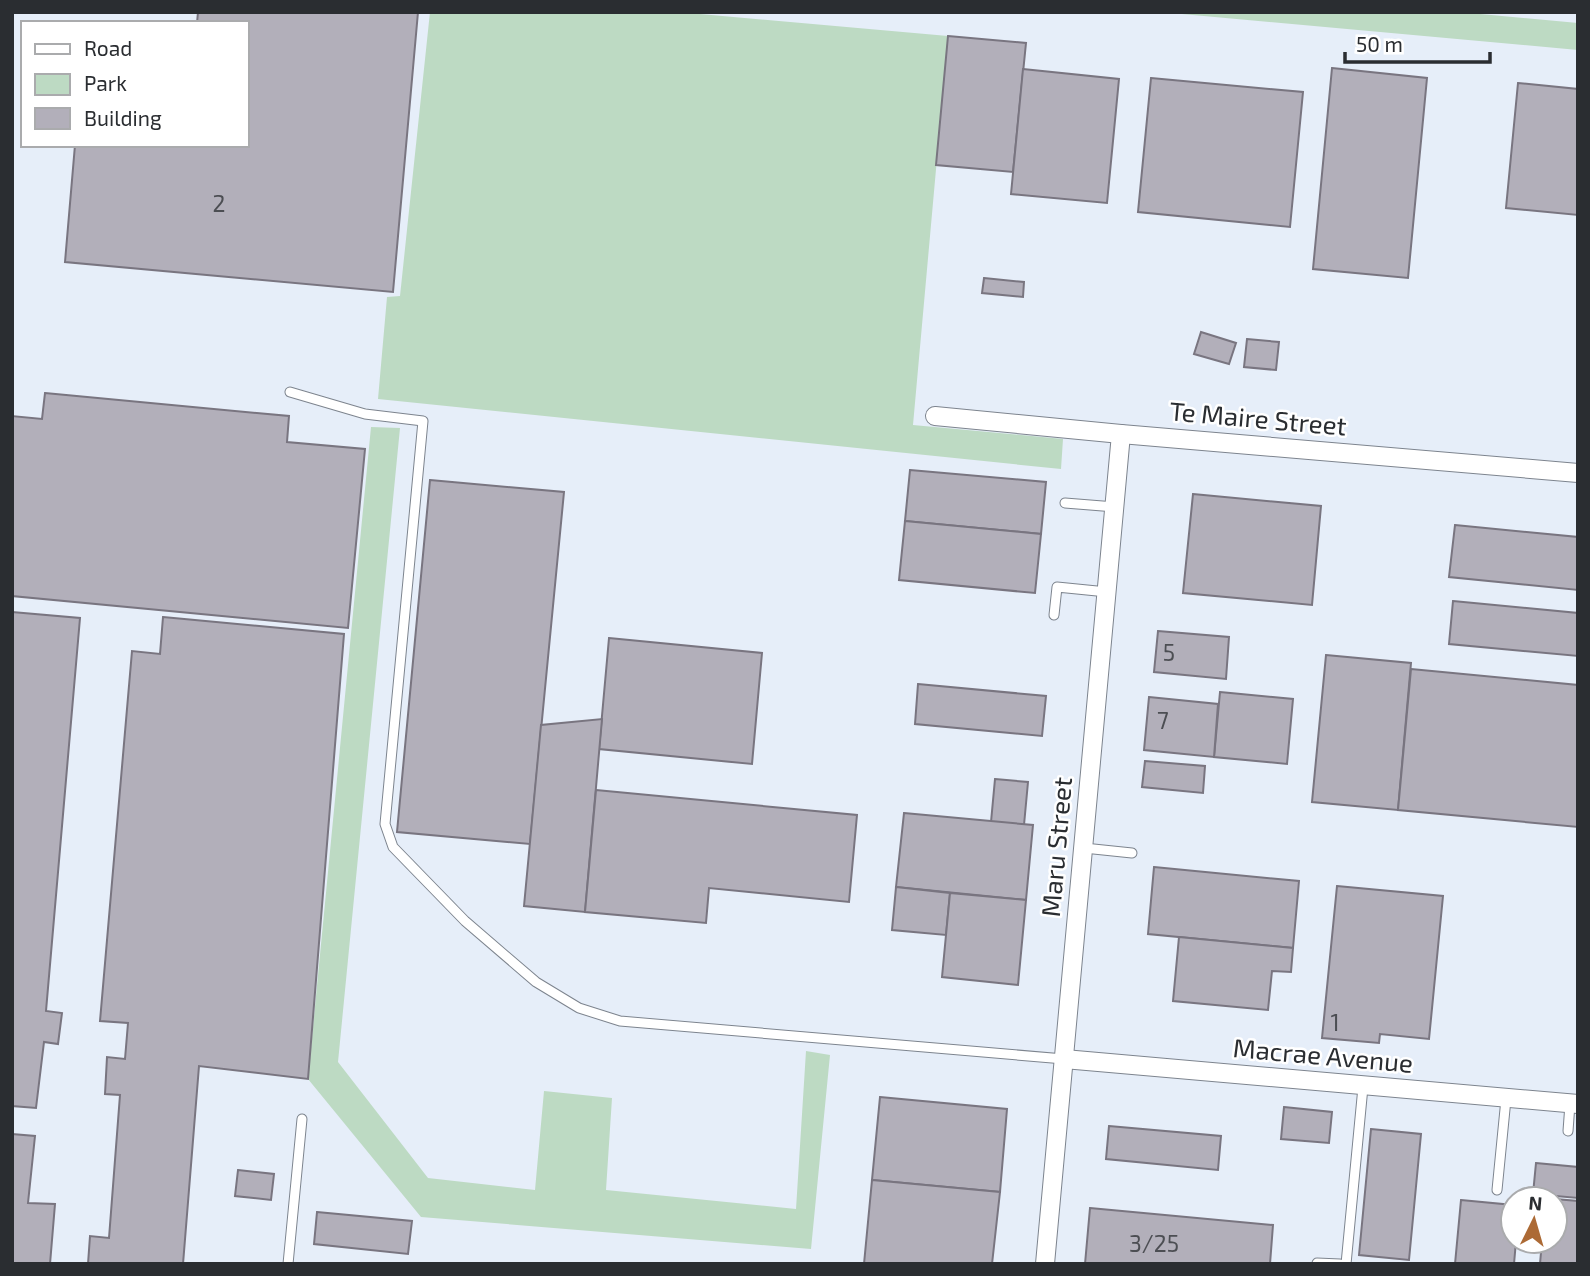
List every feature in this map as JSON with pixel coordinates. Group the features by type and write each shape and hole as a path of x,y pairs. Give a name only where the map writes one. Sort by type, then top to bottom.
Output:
{"street":[{"name":"Te Maire Street","path":"935,416 1578,473"},
{"name":"Maru Street","path":"1045,1264 1121,434"},
{"name":"Macrae Avenue","path":"1064,1059 1574,1104"}],"lane":[{"path":"290,392 365,414 424,421 385,824 393,847 465,921 550,992 579,1008 620,1021 1064,1059"},
{"path":"1065,503 1115,507"},
{"path":"1054,615 1057,587 1107,592"},
{"path":"1084,848 1132,853"},
{"path":"1346,1264 1363,1087"},
{"path":"1496,1190 1506,1099"},
{"path":"1567,1131 1574,1104"},
{"path":"288,1264 302,1119"},
{"path":"1317,1263 1340,1264"}],"green space":[{"path":"430,12 678,12 948,36 913,425 1063,439 1061,469 378,399 387,297 400,296"},
{"path":"1160,12 1459,12 1578,23 1578,50"},
{"path":"371,427 400,428 338,1062 428,1178 535,1190 544,1091 612,1098 606,1190 796,1209 806,1051 830,1055 811,1249 421,1217 308,1079"}],"building":[{"path":"198,12 418,12 393,292 65,262 75,147 248,147 248,21 197,21"},
{"path":"948,36 1026,43 1013,172 936,165"},
{"path":"1332,68 1427,78 1408,278 1313,269"},
{"path":"1023,69 1119,79 1107,203 1011,194"},
{"path":"1151,78 1303,92 1290,227 1138,212"},
{"path":"1518,83 1578,89 1578,215 1506,208"},
{"path":"984,278 1024,282 1023,297 982,293"},
{"path":"1201,332 1236,343 1229,364 1194,354"},
{"path":"1247,339 1279,342 1276,370 1244,367"},
{"path":"45,393 289,416 287,442 365,449 348,628 12,596 12,416 42,419"},
{"path":"910,470 1046,482 1041,534 905,521"},
{"path":"430,480 564,492 530,844 397,832"},
{"path":"1193,494 1321,506 1312,605 1183,593"},
{"path":"905,521 1041,534 1035,593 899,580"},
{"path":"1455,525 1578,537 1578,590 1449,577"},
{"path":"1453,601 1578,613 1578,656 1449,644"},
{"path":"12,612 80,618 46,1011 62,1013 58,1044 44,1042 36,1108 12,1106"},
{"path":"163,617 344,634 308,1079 199,1066 183,1264 88,1264 90,1236 109,1238 120,1095 105,1094 107,1057 125,1059 128,1023 100,1021 132,651 160,654"},
{"path":"1158,631 1229,637 1226,679 1154,672"},
{"path":"609,638 762,653 752,764 599,749"},
{"path":"1326,655 1411,663 1398,810 1312,802"},
{"path":"1411,669 1578,685 1578,827 1398,810"},
{"path":"918,684 1046,696 1042,736 915,724"},
{"path":"1220,692 1293,699 1287,764 1214,757"},
{"path":"1149,697 1218,704 1214,757 1144,750"},
{"path":"602,719 585,912 524,906 541,725"},
{"path":"1145,761 1205,766 1203,793 1142,787"},
{"path":"995,779 1028,782 1024,825 991,822"},
{"path":"596,790 857,815 849,902 709,888 706,923 585,912"},
{"path":"904,813 1033,825 1026,900 896,887"},
{"path":"1154,867 1299,881 1293,948 1148,934"},
{"path":"1337,886 1443,896 1429,1039 1380,1034 1379,1043 1322,1038"},
{"path":"896,887 950,893 946,935 892,930"},
{"path":"950,893 1026,900 1018,985 942,977"},
{"path":"1179,937 1293,948 1291,972 1272,971 1268,1010 1173,1001"},
{"path":"880,1097 1007,1109 1000,1192 872,1180"},
{"path":"1284,1107 1332,1112 1329,1143 1281,1139"},
{"path":"1109,1126 1221,1136 1218,1170 1106,1159"},
{"path":"1371,1129 1421,1134 1409,1260 1359,1255"},
{"path":"12,1134 35,1136 28,1203 55,1204 50,1264 12,1264"},
{"path":"1536,1163 1578,1167 1578,1198 1569,1197 1569,1185 1534,1185"},
{"path":"238,1170 274,1174 271,1200 235,1196"},
{"path":"872,1180 1000,1192 992,1264 864,1264"},
{"path":"1461,1200 1499,1204 1499,1255 1515,1255 1514,1264 1455,1264"},
{"path":"1569,1200 1578,1201 1578,1264 1540,1264 1541,1255 1569,1255"},
{"path":"1090,1208 1273,1225 1270,1264 1085,1264"},
{"path":"317,1212 412,1221 408,1254 314,1244"}]}
